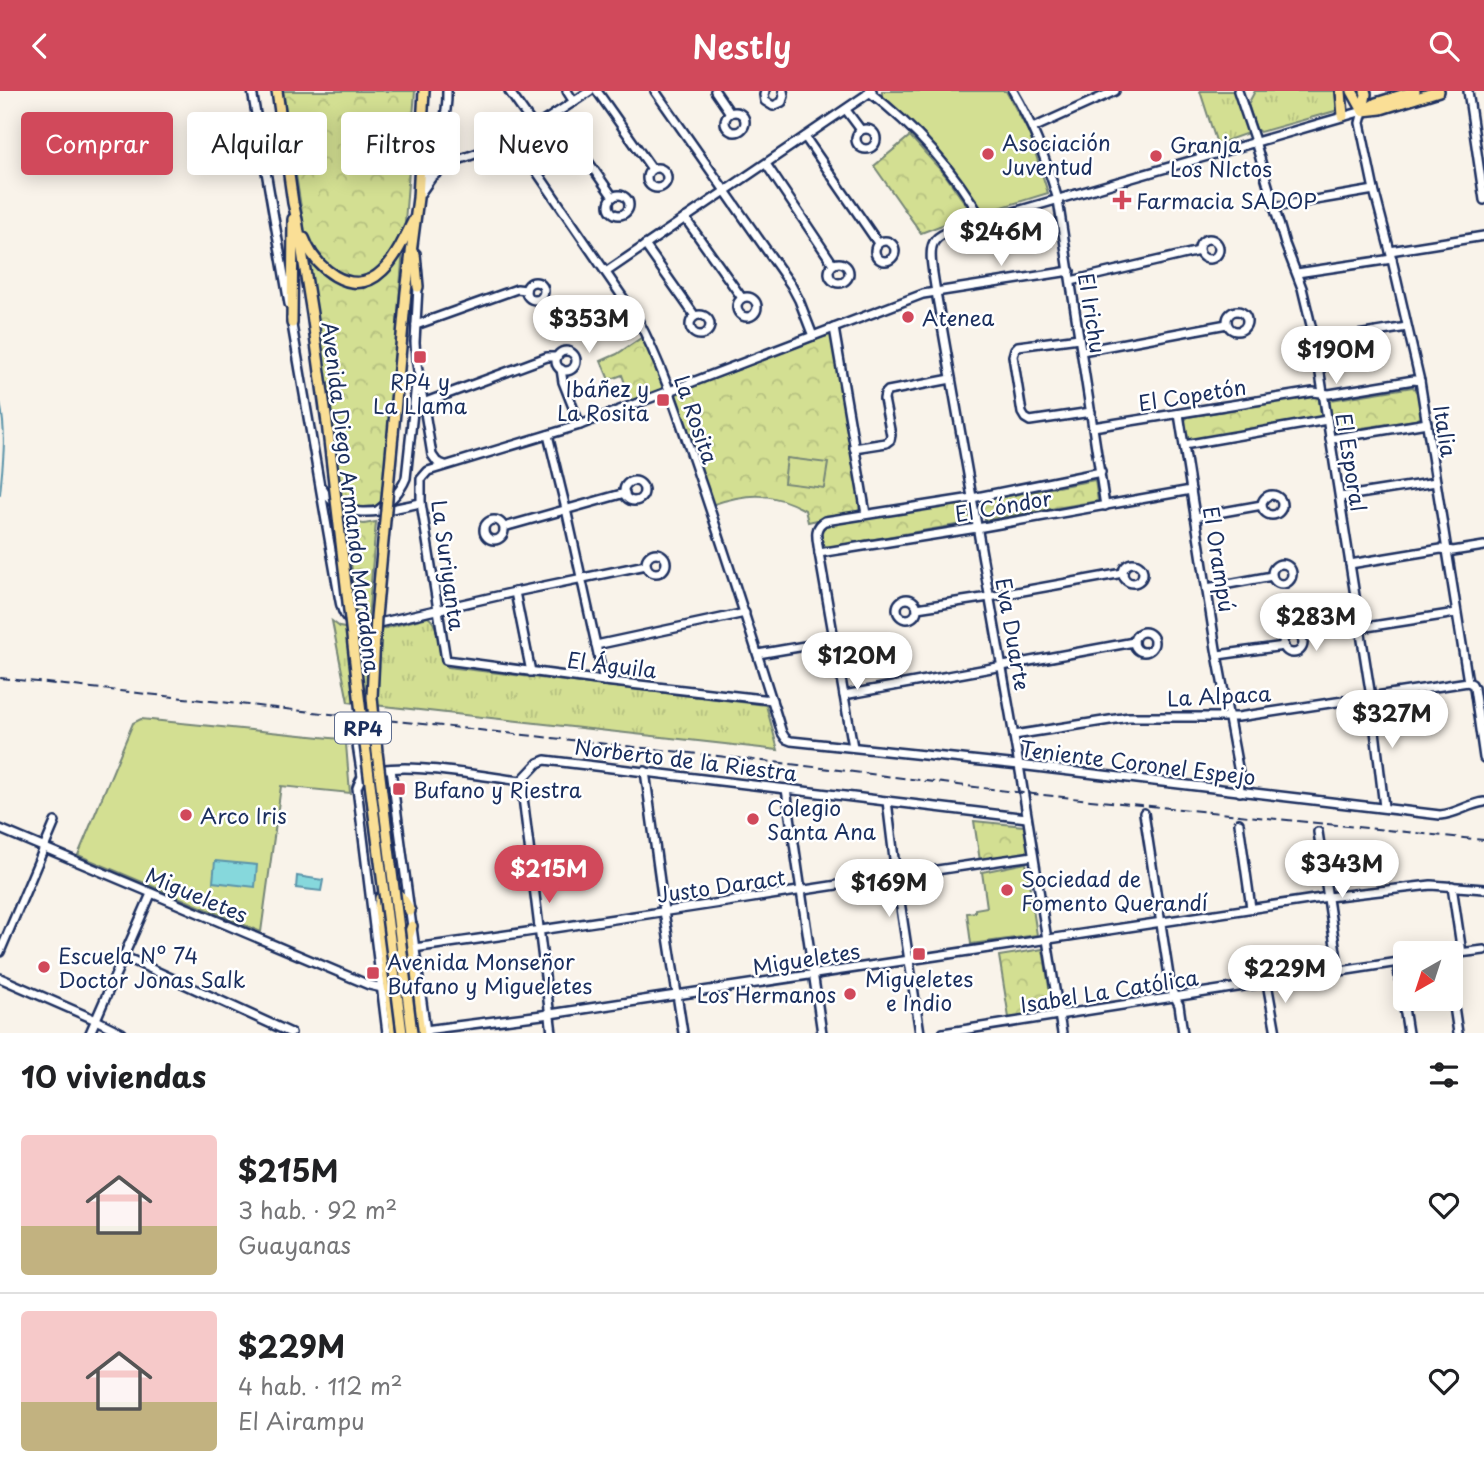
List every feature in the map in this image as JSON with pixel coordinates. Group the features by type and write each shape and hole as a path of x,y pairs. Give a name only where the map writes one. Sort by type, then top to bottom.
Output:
{"main road":[{"name":"Avenida Diego Armando Maradona","path":"274,91 282,126 327,423 402,1033"},
{"name":"Avenida Diego Armando Maradona","path":"412,1033 372,697 376,617 406,292 418,198 424,91"},
{"path":"1341,91 1343,116"},
{"path":"1352,91 1363,111"},
{"path":"1363,111 1365,91"},
{"path":"1363,111 1376,103 1415,91"},
{"path":"1363,111 1381,109 1439,91"},
{"path":"292,323 293,203"},
{"path":"297,220 305,242 324,269 356,283 369,280 386,267 401,245 415,215"},
{"path":"413,238 418,288"},
{"path":"395,1033 379,909 380,898 386,893 396,893 410,911"},
{"path":"412,926 408,937 424,1032"}],"street":[{"path":"252,91 344,615 349,621 365,625 646,565"},
{"path":"446,112 447,91"},
{"path":"509,91 524,112"},
{"path":"567,91 574,101"},
{"path":"558,112 590,91"},
{"path":"597,91 652,169"},
{"path":"655,91 796,292 813,336"},
{"path":"715,91 730,113"},
{"path":"765,91 765,101 774,106 782,102 783,91"},
{"name":"El Irichu","path":"1013,91 1033,128 1058,200 1105,506"},
{"path":"1033,128 1115,91"},
{"name":"El Esporal","path":"1238,91 1285,244 1308,306 1371,697 1384,807"},
{"path":"1468,91 1484,200"},
{"path":"606,272 870,92 927,144 963,189 982,221 1363,111"},
{"path":"846,110 861,130"},
{"name":"Italia","path":"1363,111 1360,123 1374,190 1420,381 1468,682 1472,684 1481,705 1484,758"},
{"path":"805,138 878,243"},
{"path":"766,164 834,264"},
{"path":"593,168 613,197"},
{"path":"418,198 426,175"},
{"path":"418,198 434,175"},
{"name":"La Rosita","path":"540,175 648,337 670,391 786,739"},
{"path":"1274,207 1374,190"},
{"path":"685,218 742,298"},
{"name":"Eva Duarte","path":"982,221 936,238 930,256 1014,735 1062,1033"},
{"path":"1297,273 1484,236"},
{"path":"645,246 695,316"},
{"path":"1071,281 1199,251"},
{"path":"416,358 432,454 437,462 445,465 580,425 923,294 1069,271"},
{"path":"377,511 402,489 406,478 416,393 415,325 418,288"},
{"path":"415,325 517,289 526,290"},
{"path":"1082,352 1227,324"},
{"path":"1315,342 1407,327"},
{"path":"834,328 866,514"},
{"path":"1079,338 1018,346 1013,351 1021,413 1030,421 1090,412"},
{"path":"561,369 572,369 576,362 576,357 570,351 561,352 556,363 561,369 563,382 580,425"},
{"path":"423,403 547,357 557,357"},
{"path":"855,449 890,440 884,399 888,391 951,379"},
{"name":"El Copetón","path":"1093,427 1313,392 1329,394 1420,381"},
{"name":"El Orampú","path":"1179,414 1240,792"},
{"path":"1184,445 1327,419"},
{"path":"1330,439 1427,422"},
{"path":"548,435 604,681"},
{"name":"La Suriyanta","path":"445,465 428,471 421,479 421,503 444,657 448,661"},
{"path":"853,747 816,533 822,522 972,498 1101,472"},
{"path":"1340,497 1436,482"},
{"path":"320,485 326,496 349,511 377,511 421,503"},
{"name":"El Cóndor","path":"820,553 1191,490"},
{"path":"504,527 625,493"},
{"path":"1195,517 1262,505"},
{"path":"1350,564 1441,549 1453,551 1484,546"},
{"path":"917,608 1123,573"},
{"path":"1207,588 1272,576"},
{"path":"515,592 531,672"},
{"path":"596,645 745,613"},
{"path":"1360,628 1456,613"},
{"path":"758,654 834,641"},
{"path":"844,695 1134,642"},
{"path":"1218,655 1284,646"},
{"name":"El Águila","path":"448,661 772,700"},
{"name":"La Alpaca","path":"1014,735 1129,717 1238,716 1468,682"},
{"name":"Teniente Coronel Espejo","path":"786,739 1440,815 1456,813 1484,802"},
{"path":"357,745 362,777 357,788 387,1033"},
{"name":"Norberto de la Riestra","path":"521,781 538,763 545,760 1027,818"},
{"path":"362,777 391,769 412,768 521,781 552,1033"},
{"path":"391,769 424,1032"},
{"path":"645,771 683,1033"},
{"path":"786,789 822,1033"},
{"path":"887,801 920,1033"},
{"path":"1144,813 1171,989 1179,1005 1183,1033"},
{"path":"0,952 55,822"},
{"path":"1239,823 1251,908"},
{"name":"Migueletes","path":"0,829 369,985 382,988"},
{"path":"1318,832 1339,972"},
{"name":"Justo Daract","path":"414,948 1033,856"},
{"name":"Migueletes","path":"424,1032 1328,897 1431,885 1484,889"},
{"path":"1452,886 1460,941"},
{"path":"90,1033 151,894"},
{"path":"1463,953 1484,950"},
{"path":"123,956 290,1033"},
{"name":"Isabel La Católica","path":"943,1033 1393,963"},
{"path":"0,978 122,1033"},
{"path":"1267,983 1276,1033"},
{"path":"1406,1011 1408,1033"},
{"path":"1455,1011 1458,1033"}],"green space":[{"path":"283,91 415,91 413,112 341,112 341,175 409,175 382,503 372,508 355,509 339,504 296,175 327,175 327,112 286,112"},
{"name":"Asociación Juventud","path":"882,91 1006,91 1029,133 1048,193 983,213 937,152 911,124 882,99"},
{"path":"1200,91 1234,91 1248,133 1217,144"},
{"path":"1255,91 1335,91 1337,109 1260,132 1256,129 1248,104"},
{"path":"910,136 946,176 969,209 966,216 921,233 874,166"},
{"path":"831,335 833,343 860,503 859,511 808,522 805,510 769,497 747,496 711,505 676,395"},
{"path":"644,336 665,385 663,391 632,403 622,375 609,380 601,361"},
{"path":"1413,387 1418,394 1421,417 1416,420 1334,432 1331,430 1327,406 1331,400"},
{"path":"1315,396 1319,399 1321,415 1318,418 1187,440 1184,421 1188,417"},
{"path":"787,458 828,463 824,488 784,483"},
{"path":"1095,480 1098,501 985,520 981,501"},
{"path":"966,501 972,520 968,523 828,547 822,545 821,526 827,523"},
{"path":"346,521 364,524 376,522 368,620 358,621"},
{"path":"428,617 436,628 443,662 448,667 766,705 778,750 348,702 332,621 340,627 367,633"},
{"name":"Arco Iris","path":"141,719 340,739 346,744 350,793 281,786 261,932 78,855 133,723"},
{"path":"974,821 1024,826 1029,853 980,861"},
{"name":"Sociedad de Fomento Querandí","path":"1026,863 1037,935 971,944 967,913 987,907 982,872"},
{"path":"1043,949 1053,1012 1009,1018 999,956"}],"water":[{"path":"215,861 257,865 255,887 213,882"},
{"path":"297,876 323,880 321,891 296,888"}],"waterway":[{"path":"0,402 4,437 0,494"}],"railway":[{"path":"0,678 782,763 1023,793 1484,840"}],"place":[{"name":"Asociación Juventud","path":"988,154"},
{"name":"Granja Los NIctos","path":"1156,156"},
{"name":"Farmacia SADOP","path":"1122,200"},
{"name":"Atenea","path":"908,317"},
{"name":"RP4 y La Llama","path":"420,357"},
{"name":"Ibáñez y La Rosita","path":"663,400"},
{"name":"Bufano y Riestra","path":"399,789"},
{"name":"Arco Iris","path":"186,815"},
{"name":"Colegio Santa Ana","path":"753,819"},
{"name":"Sociedad de Fomento Querandí","path":"1007,890"},
{"name":"Migueletes e Indio","path":"919,954"},
{"name":"Escuela Nº 74 Doctor Jonas Salk","path":"44,967"},
{"name":"Avenida Monseñor Bufano y Migueletes","path":"373,973"},
{"name":"Los Hermanos","path":"850,994"}]}
